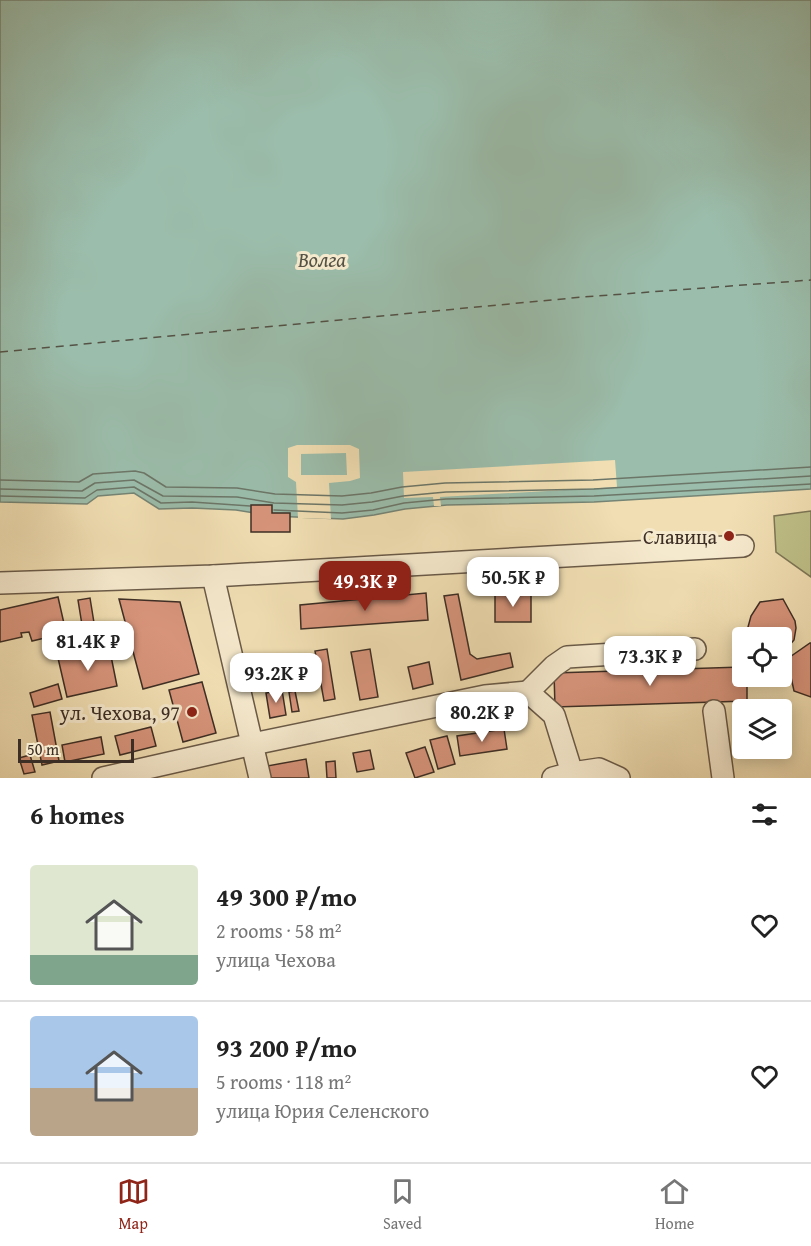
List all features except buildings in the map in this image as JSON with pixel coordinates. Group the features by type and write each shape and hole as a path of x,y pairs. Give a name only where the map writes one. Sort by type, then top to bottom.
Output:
{"street":[{"path":"0,583 213,576 742,546"},
{"path":"213,576 260,778"},
{"path":"104,778 253,744 485,696 528,692 554,666 567,657 695,649"},
{"path":"528,692 554,715 563,776 599,769 619,778"},
{"path":"714,711 723,778"}],"green space":[{"path":"811,511 811,577 776,552 774,516"}],"water":[{"name":"Волга","path":"0,0 811,0 811,489 594,502 447,505 343,519 272,516 236,510 159,509 134,493 98,496 87,504 0,502"}],"pier":[{"path":"297,445 350,445 359,449 360,478 329,483 331,519 298,518 296,482 288,477 288,448","holes":["346,453 347,475 301,475 301,454"]},
{"path":"615,460 617,487 440,497 441,506 434,506 433,497 404,498 403,472"}],"ferry route":[{"path":"0,352 583,297 811,280"}],"place":[{"name":"Славица","path":"729,536"},
{"name":"ул. Чехова, 97","path":"192,712"}]}
